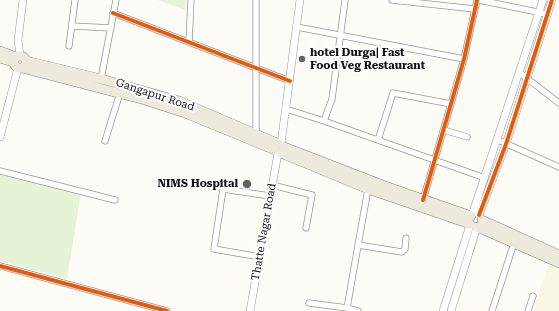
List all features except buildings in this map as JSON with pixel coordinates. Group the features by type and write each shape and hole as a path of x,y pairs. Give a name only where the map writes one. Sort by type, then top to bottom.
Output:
{"main road":[{"name":"Gangapur Road","path":"0,51 19,62 185,113 423,200 559,255"},
{"name":"Gangapur Road","path":"0,58 101,79 179,101 256,134 280,149 368,189 475,220 514,243 559,263"}],"street":[{"path":"0,137 19,62 18,40 23,0"},
{"path":"69,46 75,0"},
{"path":"101,79 116,0"},
{"path":"189,42 191,0"},
{"path":"256,0 256,134"},
{"name":"Thatte Nagar Road","path":"250,311 272,185 280,149 300,0"},
{"path":"324,121 332,99 345,0"},
{"path":"392,0 475,9"},
{"path":"423,200 464,59 478,0 547,14"},
{"path":"451,311 485,178 543,0"},
{"path":"443,311 475,220 506,144 552,0"},
{"path":"113,13 290,81"},
{"path":"72,26 111,28"},
{"path":"297,27 464,59"},
{"path":"520,73 559,103"},
{"path":"105,141 120,93"},
{"path":"378,140 394,93 451,104"},
{"path":"286,109 485,178"},
{"path":"444,130 467,137"},
{"path":"498,140 559,168"},
{"path":"0,170 115,200"},
{"path":"272,185 312,195 306,228"},
{"path":"260,257 214,249 223,189 270,196"},
{"path":"347,308 368,189"},
{"path":"358,245 402,252 405,249 406,238"},
{"path":"492,311 514,243"},
{"path":"0,266 166,311"},
{"path":"528,311 533,296"},
{"path":"310,303 358,311"}],"shaded area":[{"path":"548,265 559,269 559,311 533,311"}],"green space":[{"path":"158,0 186,0 185,10"},
{"path":"0,173 81,192 67,279 0,261"}],"cycle path":[{"path":"423,200 464,59 477,0"},
{"path":"479,215 506,144 552,0"},
{"path":"113,13 290,81"},
{"path":"0,266 167,311"}],"place":[{"name":"hotel Durga| Fast Food Veg Restaurant","path":"302,59"},
{"name":"NIMS Hospital","path":"247,184"}]}
